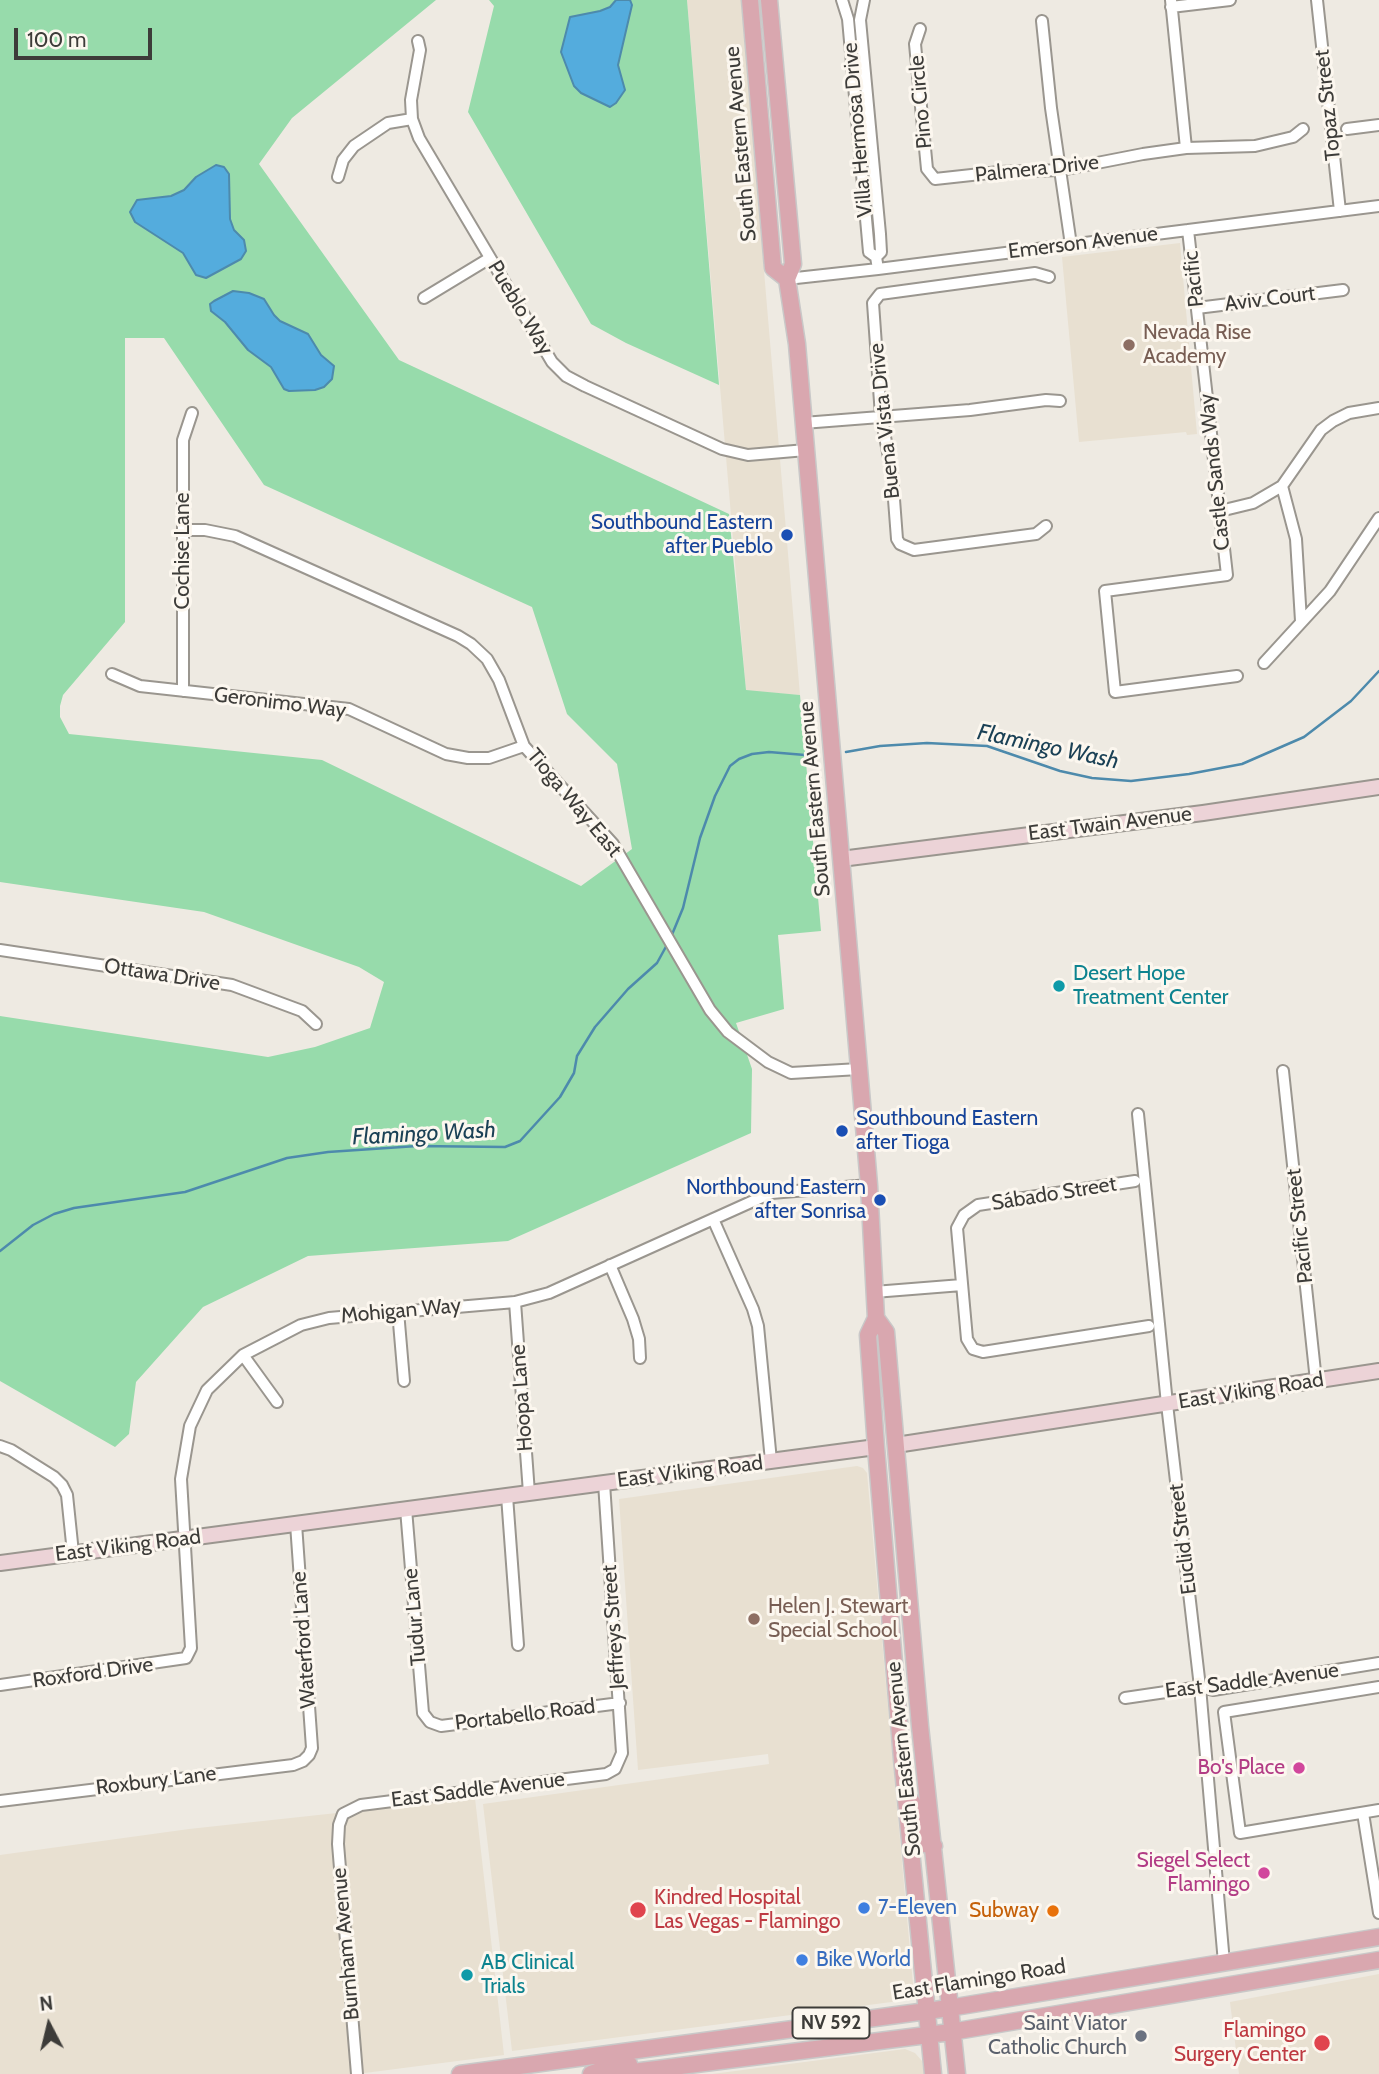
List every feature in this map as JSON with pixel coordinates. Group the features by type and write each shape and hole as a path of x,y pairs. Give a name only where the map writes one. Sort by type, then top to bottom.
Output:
{"main road":[{"name":"South Eastern Avenue","path":"750,0 771,253 774,268 787,278"},
{"name":"South Eastern Avenue","path":"769,0 793,264 787,278 797,344 869,1185 876,1318 868,1335 876,1447 902,1759 933,2074"},
{"name":"South Eastern Avenue","path":"876,1318 886,1332 920,1726 957,2074"},
{"path":"902,1759 912,1770 919,1801 932,1823"},
{"path":"905,1787 916,1810 924,1844 934,1846"},
{"name":"East Flamingo Road","path":"460,2074 948,2008 1379,1937"},
{"path":"1212,1987 1238,1972 1297,1961 1311,1949"},
{"name":"NV 592","path":"617,2074 651,2072 951,2032 1379,1960"},
{"path":"1125,2003 1140,1990 1207,1977 1219,1970 1224,1963"},
{"path":"651,2072 659,2061 694,2055 706,2042"},
{"path":"591,2074 635,2063 648,2049"}],"street":[{"name":"Villa Hermosa Drive","path":"842,0 848,19 869,252 877,263"},
{"name":"Villa Hermosa Drive","path":"863,0 861,32 881,243 877,263"},
{"path":"1186,148 1171,4 1230,0"},
{"name":"Topaz Street","path":"1317,0 1340,211"},
{"path":"1042,21 1051,108 1071,244"},
{"name":"Pino Circle","path":"920,29 915,44 927,169 930,175"},
{"name":"Pueblo Way","path":"418,41 420,50 411,100 412,119 419,138 552,362 566,376 722,449 748,454 806,450"},
{"path":"338,177 343,160 354,146 388,123 412,119"},
{"path":"1347,129 1379,125"},
{"name":"Palmera Drive","path":"930,175 935,179 946,179 999,172 1061,170 1186,148 1255,146 1293,137 1303,129"},
{"name":"Emerson Avenue","path":"787,278 877,263 1071,244 1379,206"},
{"name":"Pacific","path":"1188,230 1204,369"},
{"path":"424,298 490,258"},
{"name":"Buena Vista Drive","path":"1046,526 1036,534 914,550 900,544 897,539 892,473 881,415 873,303 880,294 1035,272 1049,277"},
{"name":"Aviv Court","path":"1197,308 1343,290"},
{"name":"Castle Sands Way","path":"1204,369 1227,575 1105,591 1115,692 1237,676"},
{"path":"803,423 970,410 1046,400 1060,401"},
{"path":"1220,511 1253,503 1282,486 1321,430 1333,421 1349,413 1379,408"},
{"name":"Cochise Lane","path":"183,691 183,440 192,413"},
{"path":"1282,486 1296,539 1301,621"},
{"path":"1264,663 1330,592 1379,518"},
{"name":"Tioga Way East","path":"183,530 205,530 234,536 471,644 487,659 499,680 524,746 613,844 710,1010 728,1032 768,1062 791,1073 859,1069"},
{"name":"Geronimo Way","path":"112,674 140,686 349,709 446,754 468,758 489,758 524,746"},
{"name":"East Twain Avenue","path":"841,859 1190,815 1379,787"},
{"name":"Ottawa Drive","path":"0,950 232,985 302,1011 316,1024"},
{"name":"Pacific Street","path":"1283,1071 1316,1381"},
{"name":"Euclid Street","path":"1138,1114 1167,1404 1200,1686 1224,1963"},
{"name":"Sábado Street","path":"1135,1181 978,1205 964,1215 957,1228 967,1339 973,1349 983,1352 1149,1326"},
{"name":"Mohigan Way","path":"186,1658 191,1648 181,1479 190,1426 207,1390 243,1355 301,1325 329,1318 515,1302 550,1293 771,1193 869,1185"},
{"path":"713,1219 753,1308 758,1326 771,1461"},
{"path":"610,1265 633,1319 639,1339 640,1358"},
{"path":"874,1292 962,1285"},
{"name":"Hoopa Lane","path":"515,1302 529,1493"},
{"path":"398,1311 404,1381"},
{"path":"243,1355 277,1402"},
{"name":"East Viking Road","path":"0,1563 876,1447 1379,1371"},
{"path":"0,1447 11,1450 62,1485 66,1495 73,1553"},
{"name":"Jeffreys Street","path":"604,1483 622,1753 615,1769"},
{"path":"507,1496 518,1645"},
{"name":"Tudur Lane","path":"406,1509 423,1713 430,1722"},
{"name":"Waterford Lane","path":"296,1524 312,1748 309,1755"},
{"name":"Roxford Drive","path":"0,1685 186,1658"},
{"name":"East Saddle Avenue","path":"1125,1698 1200,1686 1213,1690 1379,1663"},
{"path":"1379,1687 1224,1712 1240,1833 1379,1810"},
{"name":"Portabello Road","path":"430,1722 441,1726 620,1703"},
{"name":"Roxbury Lane","path":"0,1801 293,1765 309,1755"},
{"name":"East Saddle Avenue","path":"343,1814 361,1805 606,1774 615,1769"},
{"path":"1363,1813 1379,1913"},
{"name":"Burnham Avenue","path":"343,1814 339,1825 338,1844 357,2074"}],"shaded area":[{"path":"687,0 741,0 800,695 746,691"},
{"name":"Nevada Rise Academy","path":"1180,243 1197,434 1187,435 1186,432 1079,442 1062,257"},
{"path":"857,1466 867,1473 913,1984 907,2000 512,2051 483,1804 769,1764 768,1754 638,1770 619,1499"},
{"path":"475,1798 504,2055 357,2074 0,2074 0,1855 189,1829"},
{"path":"1379,1974 1379,2074 1239,2074 1230,2002"},
{"path":"905,2049 915,2053 922,2061 924,2074 712,2074"}],"green space":[{"path":"0,0 436,0 292,118 259,164 399,360 729,514 746,690 800,695 821,931 778,935 784,1009 736,1023 752,1069 751,1133 508,1241 308,1256 203,1307 136,1382 129,1434 115,1447 0,1381 0,1016 268,1057 315,1047 370,1028 384,982 359,967 204,912 0,882","holes":["125,338 164,338 264,485 532,607 567,714 617,764 632,849 581,886 322,760 69,734 60,717 63,695 125,622"]},
{"path":"489,0 687,0 719,385 591,324 468,112 494,6"}],"water":[{"path":"616,0 630,0 632,5 618,65 625,90 610,107 581,93 574,86 561,52 570,17 600,11 610,7"},
{"path":"216,165 224,167 229,174 230,219 234,230 244,240 246,251 241,259 206,278 196,275 183,253 135,222 130,212 137,200 171,196 184,190 196,177"},
{"path":"233,291 264,299 280,321 308,334 321,355 334,366 332,379 324,387 315,390 284,389 271,367 248,350 225,322 211,311 210,304"}],"waterway":[{"name":"Flamingo Wash","path":"846,752 880,746 927,743 987,746 1060,771 1092,778 1131,781 1189,774 1242,764 1304,737 1351,701 1379,671"},
{"name":"Flamingo Wash","path":"671,937 683,908 700,838 715,796 730,766 752,754 769,752 805,755"},
{"name":"Flamingo Wash","path":"0,1251 33,1225 54,1214 74,1208 185,1192 287,1158 328,1152 417,1146 505,1147 520,1141 560,1097 574,1073 577,1056 595,1027 628,989 657,963 668,943"}],"place":[{"name":"Nevada Rise Academy","path":"1129,345"},
{"name":"Southbound Eastern after Pueblo","path":"787,535"},
{"name":"Desert Hope Treatment Center","path":"1059,986"},
{"name":"Southbound Eastern after Tioga","path":"842,1131"},
{"name":"Northbound Eastern after Sonrisa","path":"880,1200"},
{"name":"Helen J. Stewart Special School","path":"754,1619"},
{"name":"Bo's Place","path":"1299,1768"},
{"name":"Siegel Select Flamingo","path":"1264,1873"},
{"name":"7-Eleven","path":"864,1908"},
{"name":"Kindred Hospital Las Vegas - Flamingo","path":"638,1910"},
{"name":"Subway","path":"1053,1911"},
{"name":"Bike World","path":"802,1960"},
{"name":"AB Clinical Trials","path":"467,1975"},
{"name":"Saint Viator Catholic Church","path":"1141,2036"},
{"name":"Flamingo Surgery Center","path":"1322,2043"}]}
